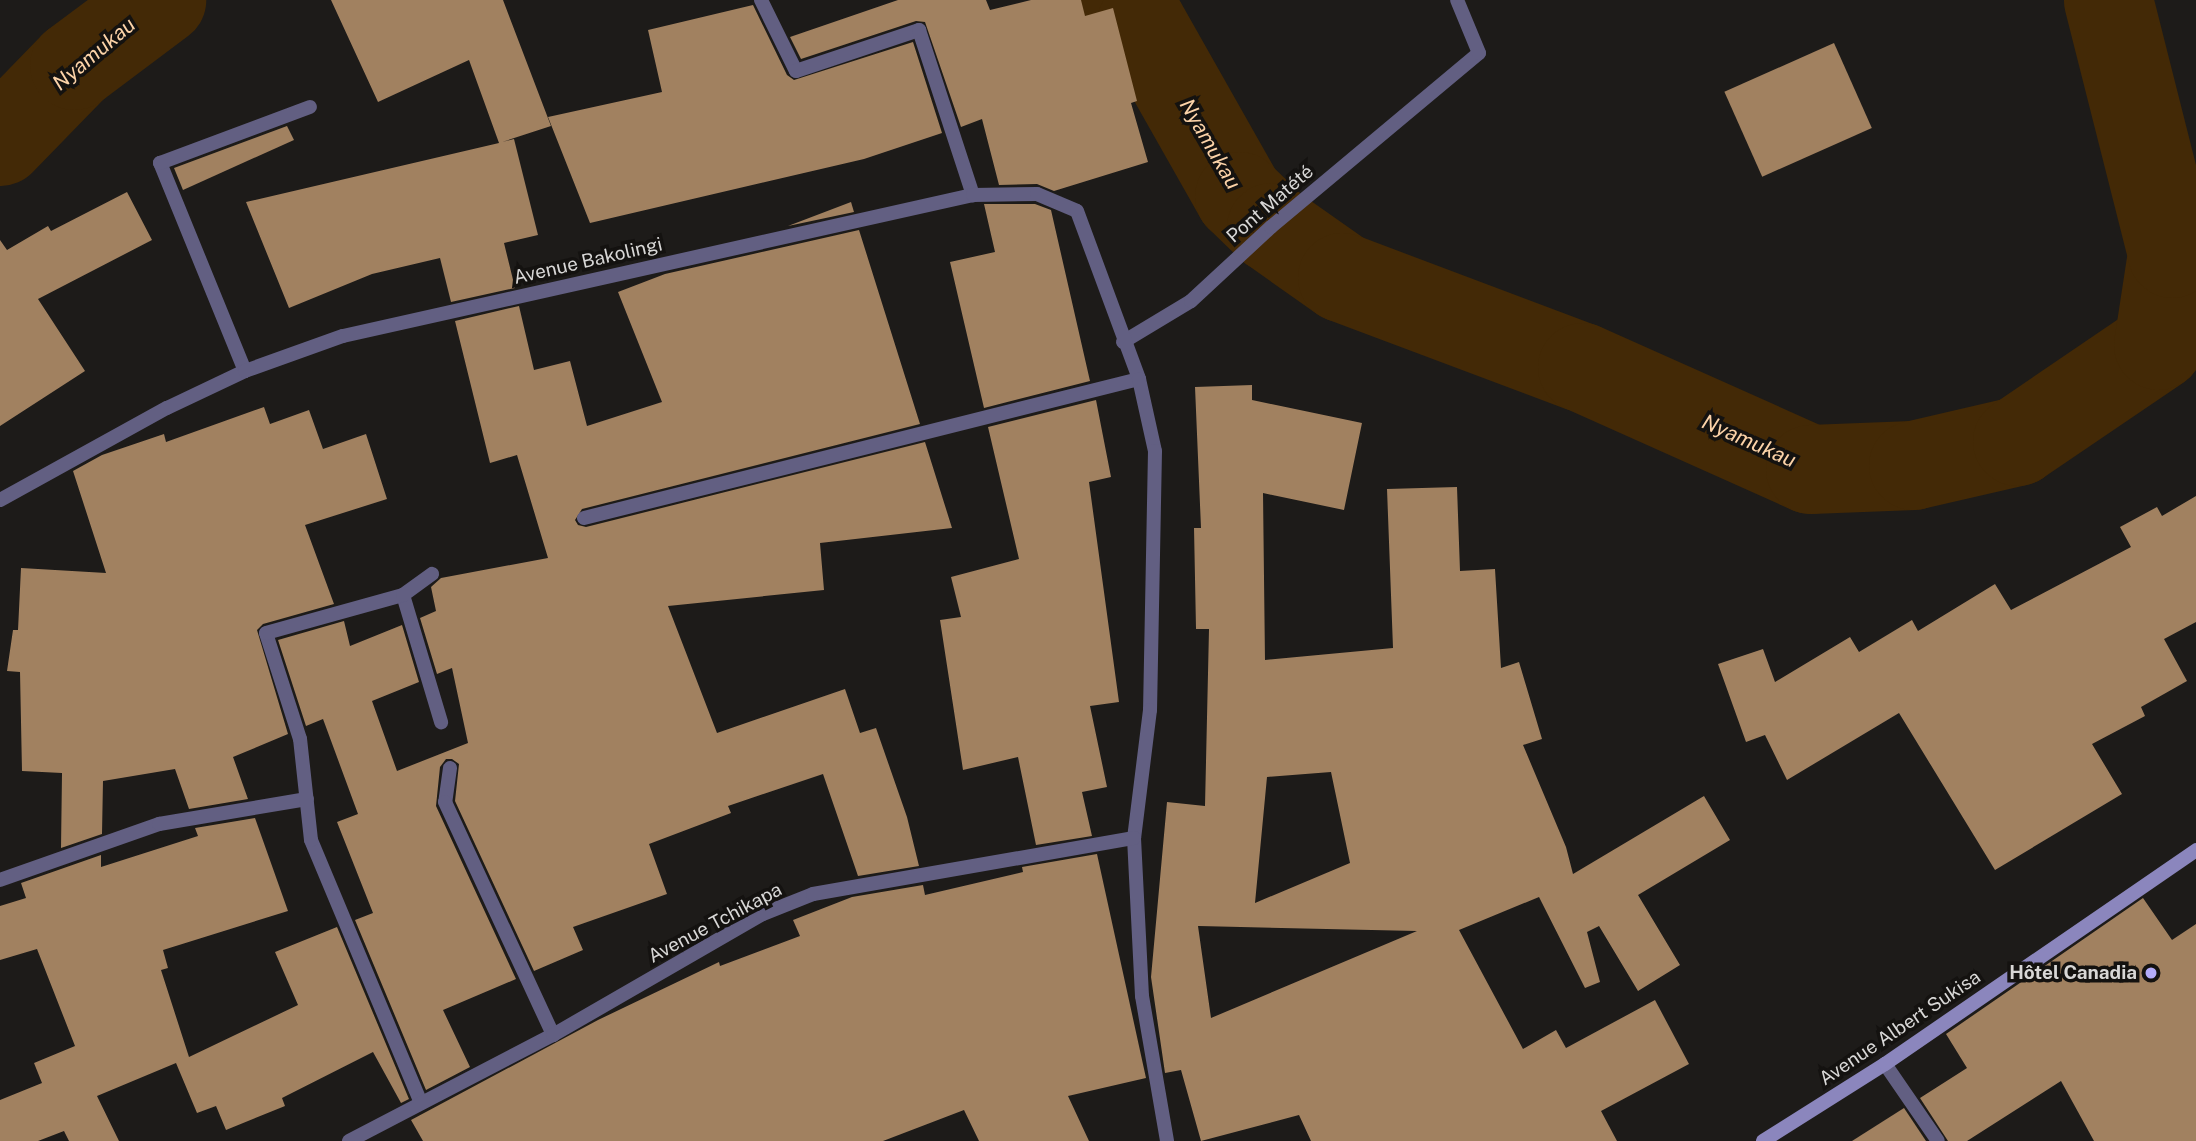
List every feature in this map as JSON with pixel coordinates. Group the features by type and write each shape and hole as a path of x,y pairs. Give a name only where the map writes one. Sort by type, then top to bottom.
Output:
{"street":[{"path":"761,0 796,71 919,30 973,195"},
{"name":"Pont Matété","path":"1124,342 1191,301 1376,137 1479,53 1457,0"},
{"path":"245,371 160,163 310,107"},
{"name":"Avenue Bakolingi","path":"0,500 167,408 245,371 343,336 973,195 1037,194 1076,211 1139,379 1155,451 1150,710 1134,838 1142,996 1167,1141"},
{"path":"584,518 1139,379"},
{"path":"421,1103 311,840 300,739 266,633 403,595 432,574"},
{"path":"403,595 441,722"},
{"path":"450,768 445,802 553,1035"},
{"path":"0,880 159,824 307,799"},
{"name":"Avenue Tchikapa","path":"349,1141 553,1035 764,914 813,894 1134,838"},
{"name":"Avenue Albert Sukisa","path":"1763,1141 1885,1064 2196,850"},
{"path":"1885,1064 1938,1141"}],"building":[{"path":"331,0 503,0 551,126 502,142 514,139 538,235 504,243 515,288 451,302 440,258 372,274 289,308 246,202 499,143 469,60 378,102"},
{"path":"898,0 986,0 990,10 1031,0 1081,0 1085,16 1113,8 1137,101 1131,103 1148,162 1054,191 1037,184 999,185 982,119 961,127 925,22 916,21 801,59 790,37"},
{"path":"753,5 787,75 794,80 913,42 942,133 864,159 590,223 548,117 662,92 648,30"},
{"path":"1834,43 1872,128 1762,177 1724,92"},
{"path":"287,126 294,140 183,190 174,168"},
{"path":"127,192 152,240 38,299 85,371 0,426 0,240 7,250 48,226 51,231"},
{"path":"851,202 854,212 788,226"},
{"path":"984,204 1035,204 1051,210 1090,381 984,408 950,262 995,252"},
{"path":"859,230 920,424 582,509 575,520 578,525 586,527 925,442 952,528 820,543 824,590 668,606 717,733 845,689 860,733 876,728 907,817 919,866 858,876 823,774 728,806 731,813 649,844 667,894 573,927 583,950 534,971 455,801 459,764 452,759 446,759 440,767 436,806 516,979 443,1010 470,1067 426,1090 355,920 373,913 337,822 358,814 323,719 306,726 278,640 344,621 350,646 402,625 419,682 372,701 397,771 468,743 452,668 437,674 420,618 436,611 431,587 441,578 548,558 517,455 490,463 455,321 519,306 534,370 570,361 587,426 662,402 618,292 665,274"},
{"path":"1252,385 1252,400 1362,423 1344,510 1263,493 1265,660 1393,648 1387,489 1457,487 1460,571 1495,569 1501,668 1519,662 1542,739 1523,745 1566,847 1573,874 1704,796 1730,840 1638,895 1680,965 1638,991 1599,926 1587,932 1600,982 1585,988 1539,897 1459,930 1523,1049 1556,1030 1566,1048 1655,1000 1689,1064 1601,1111 1617,1141 1311,1141 1299,1115 1201,1141 1181,1070 1165,1073 1151,977 1167,802 1205,806 1209,629 1196,629 1194,528 1201,528 1195,387","holes":["1331,772 1350,863 1255,903 1267,777","1199,926 1417,931 1211,1018"]},
{"path":"1096,400 1111,477 1089,482 1119,702 1090,706 1107,787 1082,792 1092,836 1036,845 1018,757 963,770 940,620 961,617 951,577 1019,559 988,427"},
{"path":"264,407 270,424 309,410 323,449 366,434 387,499 305,525 334,604 263,624 257,630 288,734 233,757 248,799 189,809 175,769 103,781 102,834 61,848 62,773 22,771 20,672 7,671 13,630 18,630 21,568 106,573 73,471 102,455 164,434 166,442"},
{"path":"2196,496 2196,622 2164,639 2187,681 2141,707 2145,716 2092,744 2122,794 1995,870 1899,713 1787,780 1765,735 1746,742 1718,664 1763,649 1775,682 1850,637 1859,652 1912,620 1918,631 1995,584 2011,610 2131,547 2120,527 2157,507 2162,516"},
{"path":"255,818 288,911 163,950 168,968 161,970 189,1057 298,1005 275,952 337,927 409,1099 401,1103 373,1052 282,1098 285,1106 226,1130 216,1106 197,1113 176,1063 97,1096 119,1141 69,1141 64,1131 38,1141 0,1141 0,1100 42,1083 34,1063 75,1046 37,949 0,960 0,906 26,898 21,883 101,855 101,867 198,836 195,828"},
{"path":"1097,854 1146,1078 1068,1096 1089,1141 979,1141 964,1110 883,1141 423,1141 411,1120 598,1020 719,962 720,966 800,936 793,920 852,897 923,885 925,895 1023,872 1022,867"},
{"path":"2143,898 2172,940 2196,924 2196,1141 2094,1141 2061,1081 1967,1141 1948,1141 1920,1098 1967,1068 1946,1034"},
{"path":"1904,1108 1926,1141 1852,1141"}],"waterway":[{"name":"Nyamukau","path":"0,141 74,65 161,0"},
{"name":"Nyamukau","path":"1120,0 1141,23 1239,196 1271,227 1342,277 1582,367 1810,469 1913,465 2017,441 2158,345 2172,253 2108,0"}],"place":[{"name":"Hôtel Canadia","path":"2151,973"}]}
